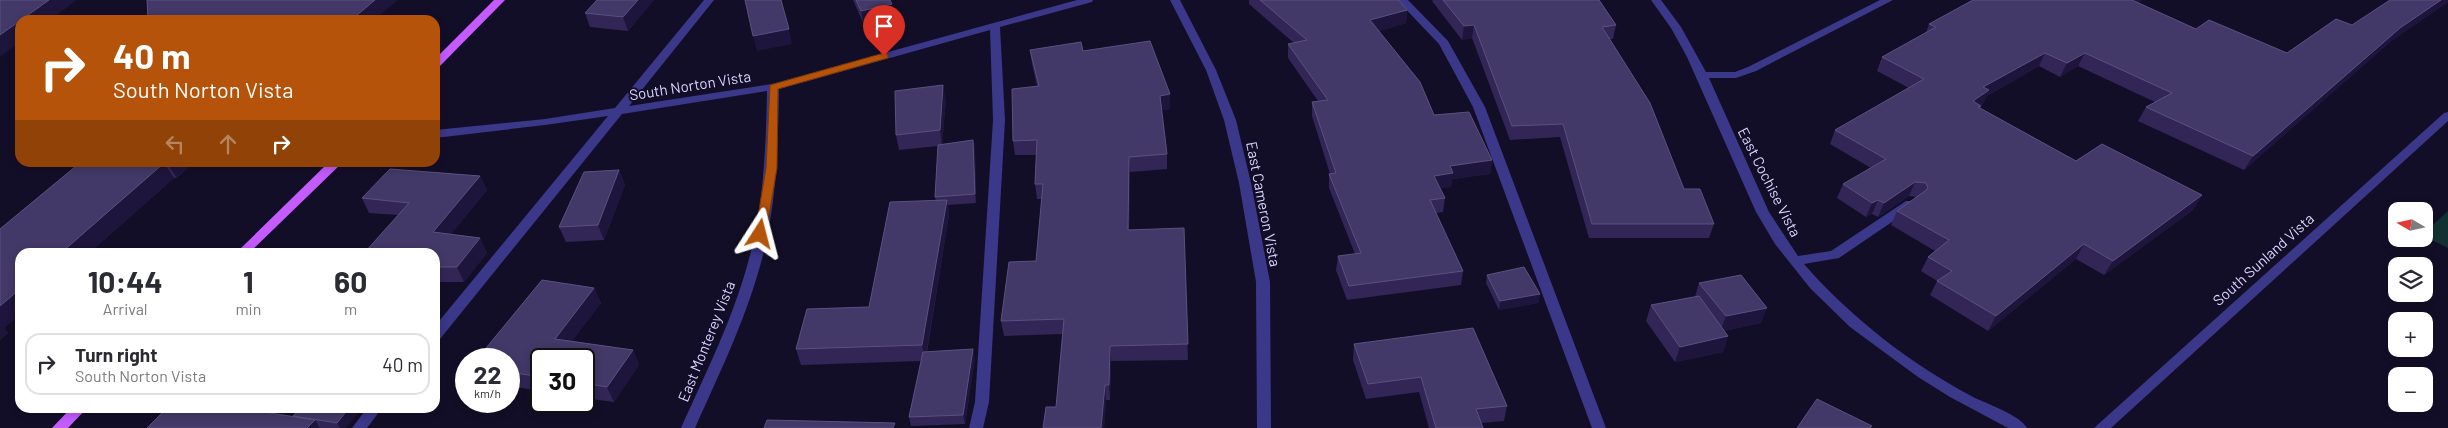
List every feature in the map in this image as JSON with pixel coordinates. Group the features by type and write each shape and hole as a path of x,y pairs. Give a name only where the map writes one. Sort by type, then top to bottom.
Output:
{"main road":[{"path":"440,60 500,0"},
{"path":"247,248 332,167"},
{"path":"59,428 75,413"}],"street":[{"path":"440,329 709,0"},
{"name":"South Norton Vista","path":"440,133 617,112 773,87 1088,0"},
{"name":"East Cameron Vista","path":"1175,0 1211,70 1230,120 1244,183 1262,282 1264,428"},
{"path":"1402,0 1444,43 1478,107 1599,428"},
{"name":"East Cochise Vista","path":"1656,0 1672,18 1702,75 1733,152 1780,241 1795,261 1838,309 1896,354 1946,388 2020,428"},
{"path":"1702,75 1736,75 1752,69 1888,0"},
{"path":"976,428 982,402 999,120 995,26"},
{"name":"East Monterey Vista","path":"688,428 737,317 758,251 772,168 773,87"},
{"name":"South Sunland Vista","path":"2101,428 2448,115"},
{"path":"1795,261 1834,255 1914,202"},
{"path":"359,428 371,413"}],"green space":[{"path":"2448,211 2448,248 2433,240 2433,225"}],"building":[{"path":"0,0 49,0 28,15 15,15 15,24 0,35"},
{"path":"147,0 375,0 357,15 148,15"},
{"path":"597,0 638,0 623,17 585,13"},
{"path":"745,0 781,0 789,29 753,36"},
{"path":"856,0 890,0 892,4 861,11"},
{"path":"1260,0 1399,0 1407,10 1370,20 1420,82 1434,115 1469,112 1492,160 1450,166 1453,173 1434,176 1445,198 1430,200 1463,271 1349,286 1338,256 1361,253 1329,174 1336,173 1312,102 1328,100 1288,44 1307,40"},
{"path":"1443,0 1599,0 1616,25 1602,27 1650,103 1684,189 1700,189 1714,224 1592,224 1563,124 1512,126 1474,25 1464,26"},
{"path":"1973,0 2132,0 2196,29 2209,20 2287,53 2336,19 2352,25 2390,0 2441,0 2400,28 2253,156 2146,107 2172,93 2085,53 2067,63 2045,53 1983,87 1989,90 1973,101 1981,106 1978,107 2076,161 2102,144 2202,195 2113,261 2084,244 1996,316 1937,281 1952,271 1928,257 1949,240 1897,211 1925,191 1928,188 1926,183 1915,182 1884,203 1878,200 1872,203 1843,184 1886,159 1835,130 1924,79 1882,57 1936,27 1929,24"},
{"path":"1150,41 1170,94 1160,96 1167,154 1129,157 1128,230 1184,228 1188,344 1110,346 1109,385 1105,385 1101,428 1043,428 1046,407 1056,407 1064,319 1001,321 1009,262 1036,261 1043,184 1035,184 1037,140 1013,141 1012,89 1039,86 1030,50 1081,42 1083,51"},
{"path":"943,85 940,130 896,135 895,91"},
{"path":"973,140 975,194 935,197 938,145"},
{"path":"75,167 159,167 67,248 15,248 15,293 0,306 0,229"},
{"path":"390,169 480,176 433,232 480,238 457,267 440,267 440,248 369,248 409,203 362,198"},
{"path":"619,170 598,225 559,227 584,172"},
{"path":"947,200 922,345 796,349 807,309 869,307 890,202"},
{"path":"1524,267 1540,294 1500,301 1487,275"},
{"path":"1741,275 1767,308 1726,316 1699,283"},
{"path":"542,280 594,288 555,339 633,350 607,387 595,385 595,348 530,348 530,375 520,374 520,348 486,348"},
{"path":"1699,296 1728,336 1680,347 1651,305"},
{"path":"1473,328 1507,406 1476,409 1483,428 1436,428 1421,377 1368,384 1354,344"},
{"path":"973,349 963,415 909,417 923,352"},
{"path":"1817,399 1872,426 1870,428 1797,428"},
{"path":"162,413 270,413 315,420 307,428 147,428"},
{"path":"296,413 345,413 337,423 293,416"},
{"path":"767,420 895,423 893,428 764,428"}],"route":[{"path":"760,234 772,168 773,87 884,56"}]}
